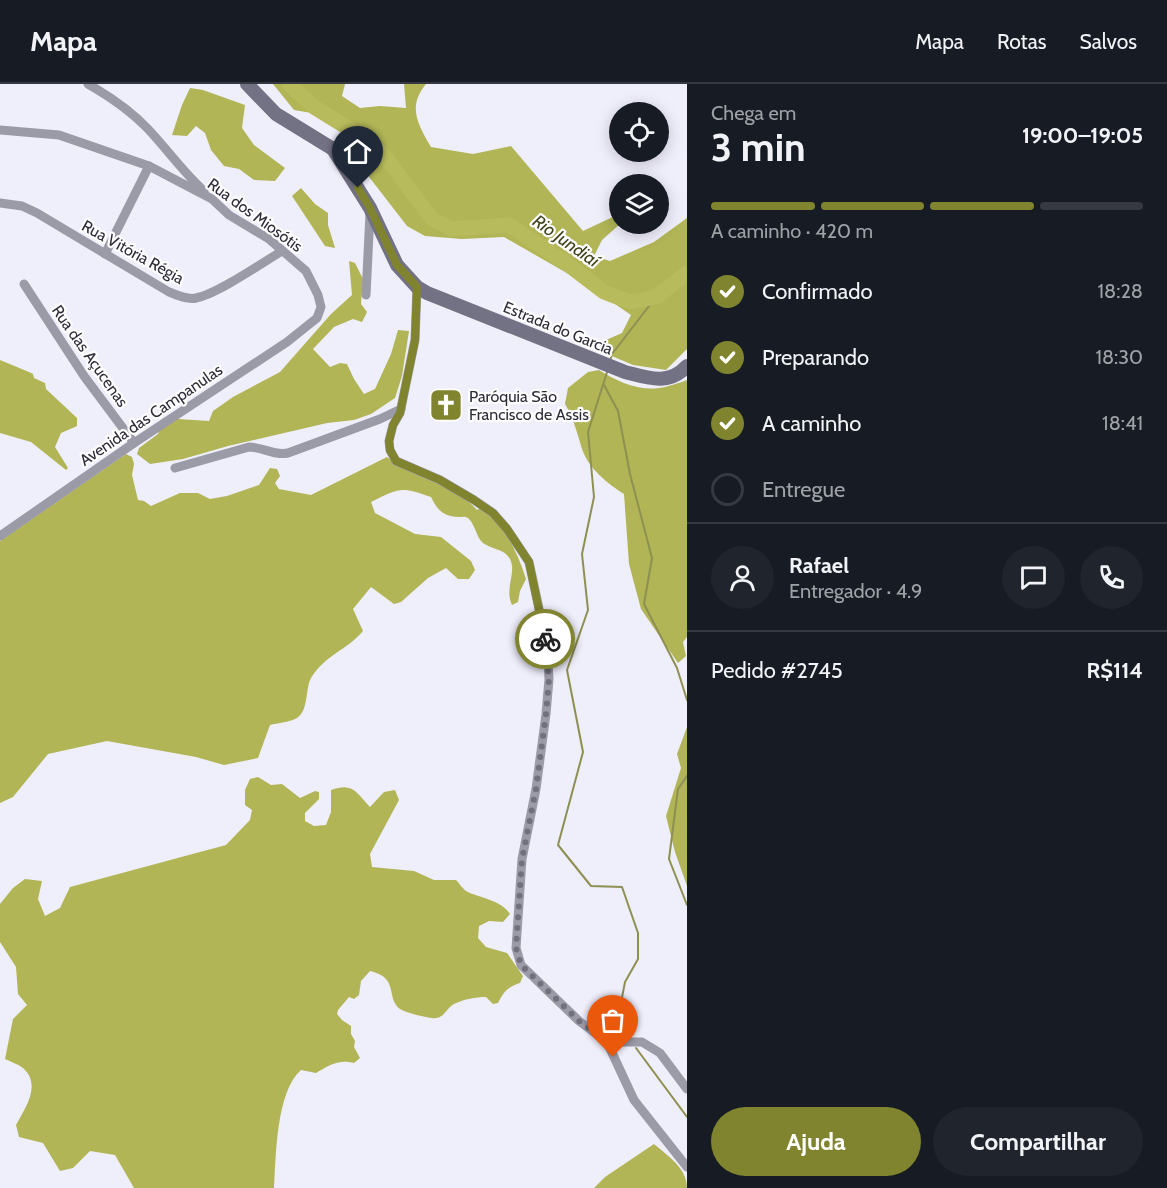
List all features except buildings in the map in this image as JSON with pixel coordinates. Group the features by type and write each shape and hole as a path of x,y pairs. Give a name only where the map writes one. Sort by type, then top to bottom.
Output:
{"street":[{"path":"88,84 125,108 147,128 190,178 212,199"},
{"path":"247,84 276,114 333,149 370,208 397,265 417,287 415,340 401,409 389,441 390,450 396,461 440,480 493,513 507,529 529,562 547,646 549,679 536,789 522,859 516,948 521,965 579,1021 607,1042 634,1100 687,1167"},
{"name":"Rua dos Miosótis","path":"0,130 59,135 149,166 212,199 229,215 268,239 306,271 318,295 321,307 317,318"},
{"path":"105,254 149,166"},
{"name":"Rua Vitória Régia","path":"0,203 22,206 169,292 186,298 196,298 218,289 282,251"},
{"path":"366,295 370,208"},
{"name":"Rua das Açucenas","path":"24,284 84,376 134,443"},
{"name":"Estrada do Garcia","path":"417,287 625,372 658,380 680,374 687,366"},
{"name":"Avenida das Campanulas","path":"0,536 134,443 287,342 317,318"},
{"path":"175,468 249,447 261,448 278,455 288,453 401,409"},
{"path":"607,1042 642,1042 660,1053 687,1089"}],"green space":[{"path":"273,84 345,84 342,96 360,108 380,106 406,108 404,84 426,84 417,100 416,116 431,147 473,154 511,146 583,231 609,219 609,234 602,240 594,256 610,261 669,234 669,231 687,218 687,349 666,370 633,365 600,351 606,340 622,333 631,315 586,284 504,237 462,239 425,236 407,226 356,160 344,140 347,119 294,110"},
{"path":"190,88 203,90 245,105 242,128 254,145 285,168 275,181 254,180 239,169 224,166 211,150 205,133 196,126 187,136 172,135"},
{"path":"301,188 315,204 328,213 328,225 335,248 325,246 292,196"},
{"path":"349,261 355,263 363,279 361,304 367,312 362,322 353,319 334,327 313,349 330,367 340,363 347,364 364,394 375,389 391,354 398,330 409,331 402,376 395,398 371,414 354,420 327,423 183,459 150,464 137,454 139,448 158,434 163,418 209,421 213,411 233,397 280,372 331,314 352,295"},
{"path":"0,360 33,374 34,378 45,383 46,389 77,418 77,426 61,433 55,447 68,468 66,470 31,442 0,433"},
{"path":"599,370 635,387 651,389 687,380 687,637 683,642 686,656 678,663 641,609 629,564 624,494 605,480 589,463 565,404 568,388 588,372"},
{"path":"126,454 132,457 134,464 132,475 138,500 151,506 180,493 198,493 210,499 227,496 259,485 270,468 277,469 280,476 275,483 279,489 311,495 387,457 397,465 456,493 477,510 481,508 497,522 519,558 526,579 518,602 512,605 509,593 512,564 507,555 482,542 468,518 445,514 436,506 431,497 406,490 394,491 371,502 375,513 415,534 441,537 471,561 475,570 469,579 458,579 446,568 428,578 401,602 394,604 371,587 353,609 363,631 329,658 311,678 301,714 297,718 270,725 258,758 224,765 196,757 107,741 48,754 13,797 0,803 0,541"},
{"path":"687,727 687,886 666,816 681,768 677,754"},
{"path":"258,777 271,785 282,784 300,798 315,791 319,792 319,799 305,813 305,821 314,826 326,825 331,812 331,790 344,787 354,790 370,807 384,792 395,790 399,800 370,854 372,867 414,871 434,880 456,880 466,891 501,905 510,914 503,922 489,921 479,926 478,938 486,947 507,953 523,976 520,983 507,990 498,1003 493,1004 486,997 470,999 454,1004 442,1016 432,1018 400,1009 393,999 389,983 379,974 370,971 361,981 359,995 354,999 349,997 337,1014 351,1026 351,1034 355,1041 354,1047 360,1058 354,1063 334,1063 316,1073 301,1070 287,1093 279,1125 274,1188 134,1188 115,1155 90,1151 73,1168 60,1171 43,1143 19,1137 16,1125 30,1096 31,1082 23,1068 5,1059 13,1019 27,1005 18,994 16,967 0,942 0,904 13,888 25,879 42,881 38,899 45,916 60,908 70,887 226,845 250,820 252,810 245,805 245,790 250,779"},
{"path":"654,1144 680,1168 687,1188 594,1188 605,1177"}],"waterway":[{"name":"Rio Jundiaí","path":"289,84 314,107 348,128 384,155 431,218 451,229 509,225 604,292 630,302 656,297 687,273"},
{"path":"610,361 612,354 656,297"},
{"path":"608,369 588,432 594,497 582,554 588,610 567,670 583,752 558,845 591,886 622,887 638,933 638,959 625,982 619,1013 608,1032"},
{"path":"604,385 618,411 630,474 652,558 644,604 677,668 687,700"},
{"path":"687,776 678,789 669,859 687,905"},
{"path":"620,1015 631,1033"},
{"path":"636,1048 687,1117"}],"way so far":[{"path":"545,639 549,679 546,714 536,789 522,859 516,948 521,965 579,1021 607,1042 613,1057"}],"place":[{"name":"Paróquia São Francisco de Assis","path":"446,405"}],"route":[{"path":"358,188 397,265 417,287 415,340 400,413 393,425 389,441 390,450 396,461 440,480 474,500 493,513 507,529 529,562 545,639"}]}
